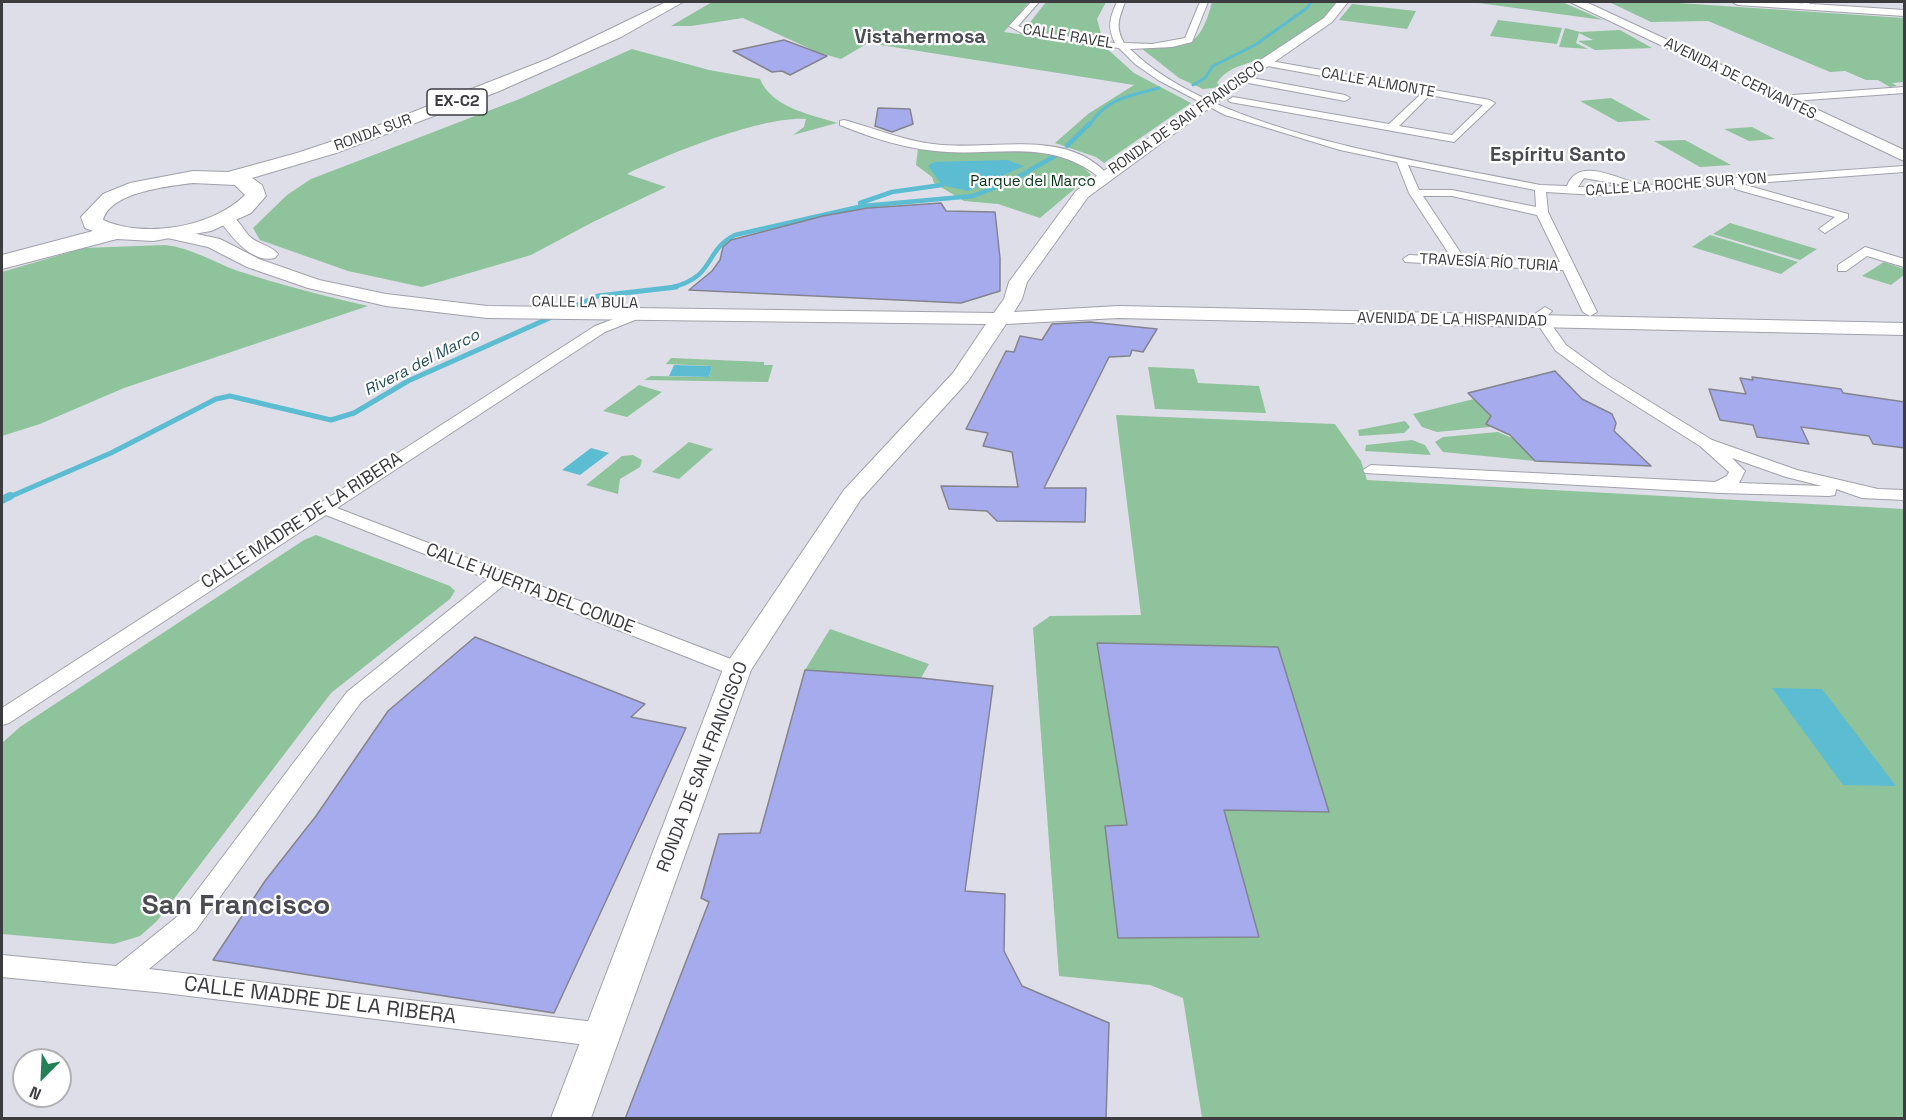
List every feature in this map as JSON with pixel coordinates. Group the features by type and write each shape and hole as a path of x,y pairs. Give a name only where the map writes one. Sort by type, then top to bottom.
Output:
{"highway":[{"name":"RONDA SUR","path":"228,178 310,156 478,94 584,49 676,2"},
{"name":"RONDA SUR","path":"255,189 306,166 364,146 536,79 593,54 694,2"},
{"name":"EX-C2","path":"2,252 59,232 92,217 105,202 135,189 183,178 228,178 250,184 255,189 256,196 251,203 226,218 170,233 113,233 2,262"},
{"path":"92,217 93,224 113,233"}],"main road":[{"name":"RONDA DE SAN FRANCISCO","path":"571,1119 737,669 852,495 961,377 998,312 1082,194 1187,117 1208,103 1229,94 1241,79 1328,20 1342,2"},
{"name":"AVENIDA DE CERVANTES","path":"1577,2 1905,156"},
{"name":"AVENIDA DE CERVANTES","path":"1592,2 1793,98 1905,148"},
{"path":"1738,2 1905,11"},
{"path":"1785,2 1905,11"},
{"name":"CALLE LA BULA","path":"226,218 245,242 280,258 375,285 476,299 960,314 998,312"},
{"name":"CALLE LA BULA","path":"170,233 213,243 282,273 347,291 386,300 487,312 635,315 998,312"},
{"name":"AVENIDA DE LA HISPANIDAD","path":"998,312 1119,306 1544,316 1905,328"},
{"name":"AVENIDA DE LA HISPANIDAD","path":"1544,316 1590,312 1905,320"}],"street":[{"name":"CALLE RAVEL","path":"1035,2 1013,26 1015,28 1027,33 1121,45"},
{"path":"1121,2 1113,24 1121,45 1175,44 1189,40 1204,2"},
{"name":"CALLE LA ROCHE SUR YON","path":"1121,45 1148,69 1228,113 1356,136 1401,160 1540,188 1573,191 1648,188 1905,169"},
{"name":"CALLE ALMONTE","path":"1265,63 1490,103 1454,139 1391,128"},
{"path":"1241,79 1345,98"},
{"path":"1324,116 1365,81"},
{"path":"1190,92 1229,94 1324,116 1356,136 1391,128 1428,92"},
{"path":"1793,98 1905,92"},
{"path":"1890,93 1905,99"},
{"path":"1187,117 1228,113"},
{"path":"847,124 877,136 930,147 1051,150 1083,159 1104,176"},
{"path":"1401,160 1415,193 1460,261"},
{"path":"1573,191 1574,182 1581,175 1608,177 1648,188"},
{"path":"1725,183 1845,216 1825,229"},
{"path":"1540,188 1542,213 1590,312"},
{"path":"1415,193 1452,193 1542,213"},
{"path":"1842,268 1864,251 1905,263"},
{"name":"TRAVESÍA RÍO TURIA","path":"1409,259 1568,266"},
{"name":"CALLE LA BULA","path":"604,327 635,315"},
{"path":"1544,316 1561,348 1605,380 1706,443 1727,459 1737,471 1735,479"},
{"name":"CALLE MADRE DE LA RIBERA","path":"2,718 322,508 604,327"},
{"path":"1706,443 1764,469 1875,493"},
{"path":"1717,487 1764,469"},
{"path":"1760,489 1773,481 1764,469"},
{"path":"1371,470 1905,495"},
{"name":"CALLE HUERTA DEL CONDE","path":"322,508 737,669"},
{"path":"120,978 187,923 354,696 501,578"},
{"name":"CALLE MADRE DE LA RIBERA","path":"2,966 603,1035"}],"green space":[{"path":"712,2 1029,2 1004,32 1104,46 1134,73 1191,103 1104,163 1096,157 1055,143 1088,114 1134,85 868,43 841,59 817,52 743,18 691,26 671,26"},
{"path":"1046,2 1106,2 1097,19 1103,41 1024,30"},
{"path":"1212,2 1337,2 1318,24 1292,43 1268,57 1228,71 1217,83 1221,87 1203,89 1179,78 1141,48 1170,47 1189,43 1202,30"},
{"path":"1471,2 1562,2 1603,20"},
{"path":"1609,2 1664,2 1904,18 1904,82 1892,83 1897,86 1890,87 1878,80 1866,80 1845,71 1830,72 1708,21 1651,22"},
{"path":"1352,4 1416,11 1407,29 1339,20"},
{"path":"1498,20 1562,28 1557,44 1490,36"},
{"path":"1565,28 1580,32 1620,30 1652,48 1595,50 1578,41 1593,40 1579,33 1576,43 1588,49 1559,47"},
{"path":"632,49 709,70 760,79 773,97 793,109 837,123 793,135 804,127 806,119 787,120 741,130 690,147 627,174 666,187 531,255 422,287 348,271 260,240 253,228 287,195 311,179 522,98"},
{"path":"1611,98 1651,120 1618,122 1580,101"},
{"path":"1752,127 1775,139 1749,141 1724,129"},
{"path":"1685,140 1731,165 1700,167 1654,141"},
{"name":"Parque del Marco","path":"918,148 984,148 1036,152 1078,164 1091,175 1040,218 998,204 964,201 934,183 932,177 916,165"},
{"path":"1730,223 1817,249 1800,260 1713,234"},
{"path":"1710,235 1798,262 1781,274 1692,247"},
{"path":"165,245 184,249 270,281 368,306 124,388 40,424 2,436 2,272 84,248"},
{"path":"1884,262 1904,269 1904,275 1891,285 1862,276"},
{"path":"671,358 764,362 764,365 773,365 768,382 644,380 651,376 709,377 712,366 666,364"},
{"path":"1148,367 1194,369 1198,383 1259,386 1266,413 1155,409"},
{"path":"639,385 662,392 627,417 603,411"},
{"path":"1474,399 1491,416 1488,421 1490,427 1437,432 1422,427 1413,414"},
{"path":"1116,415 1335,424 1361,461 1367,480 1904,509 1904,1118 1202,1118 1183,998 1150,985 1059,976 1033,628 1050,616 1141,615"},
{"path":"1405,421 1410,427 1404,433 1359,436 1358,430"},
{"path":"1498,432 1514,439 1535,461 1443,452 1435,442 1443,437"},
{"path":"1412,440 1425,445 1431,455 1365,451 1366,445"},
{"path":"689,442 713,449 679,479 652,472"},
{"path":"633,455 642,460 640,467 620,479 618,494 586,485 622,456"},
{"path":"316,535 450,586 455,591 450,599 331,693 157,921 140,936 114,944 2,934 2,743 20,727 304,540"},
{"path":"830,629 929,664 921,678 805,670"}],"water":[{"path":"1007,160 1024,166 968,191 942,185 928,166 934,162"},
{"path":"674,365 712,366 709,377 669,376"},
{"path":"591,448 609,453 580,475 562,470"},
{"path":"1772,688 1822,689 1896,786 1843,785"}],"building":[{"path":"784,40 827,56 790,75 782,71 772,72 733,51"},
{"path":"878,108 910,109 913,124 892,132 875,126"},
{"path":"941,203 946,211 995,212 1000,258 1000,291 961,303 689,290 712,271 720,260 723,247 731,240 823,216 868,208"},
{"path":"1090,322 1157,329 1143,352 1132,350 1130,356 1109,357 1044,488 1086,488 1085,522 997,521 987,511 949,509 941,486 1018,487 1012,452 983,446 988,433 966,429 1006,351 1014,352 1020,336 1042,340 1052,324"},
{"path":"1555,371 1582,399 1612,414 1616,423 1614,431 1651,466 1535,461 1510,435 1486,424 1491,416 1468,393"},
{"path":"1752,377 1841,389 1843,393 1905,402 1905,448 1873,444 1869,436 1801,427 1809,444 1757,437 1753,425 1720,420 1709,389 1746,394 1740,378 1753,380"},
{"path":"475,637 645,704 631,717 686,728 554,1013 213,960 265,881 316,816 388,711"},
{"path":"1097,643 1278,647 1329,812 1224,810 1259,937 1118,938 1105,826 1127,825"},
{"path":"805,670 921,678 993,686 965,891 1005,894 1004,951 1022,986 1109,1023 1106,1119 625,1119 709,902 701,898 719,834 760,833"}],"waterway":[{"name":"Rivera del Marco","path":"1193,85 1205,78 1213,66 1255,45 1307,8 1311,2"},
{"name":"Rivera del Marco","path":"1089,126 1103,109 1111,104 1128,96 1159,88"},
{"name":"Rivera del Marco","path":"1067,146 1089,124"},
{"name":"Rivera del Marco","path":"671,288 696,277 718,249 735,235 863,206 973,196 1009,182 1055,156"},
{"name":"Rivera del Marco","path":"860,203 892,192 942,185"},
{"name":"Rivera del Marco","path":"671,288 676,287"},
{"name":"Rivera del Marco","path":"564,311 598,296 671,288"},
{"name":"Rivera del Marco","path":"7,498 111,453 216,399 230,396 331,420 354,413 408,381 554,316"},
{"name":"Rivera del Marco","path":"2,500 10,496"}],"district":[{"name":"Vistahermosa","path":"920,38"},
{"name":"Espíritu Santo","path":"1558,156"},
{"name":"San Francisco","path":"236,906"}]}
